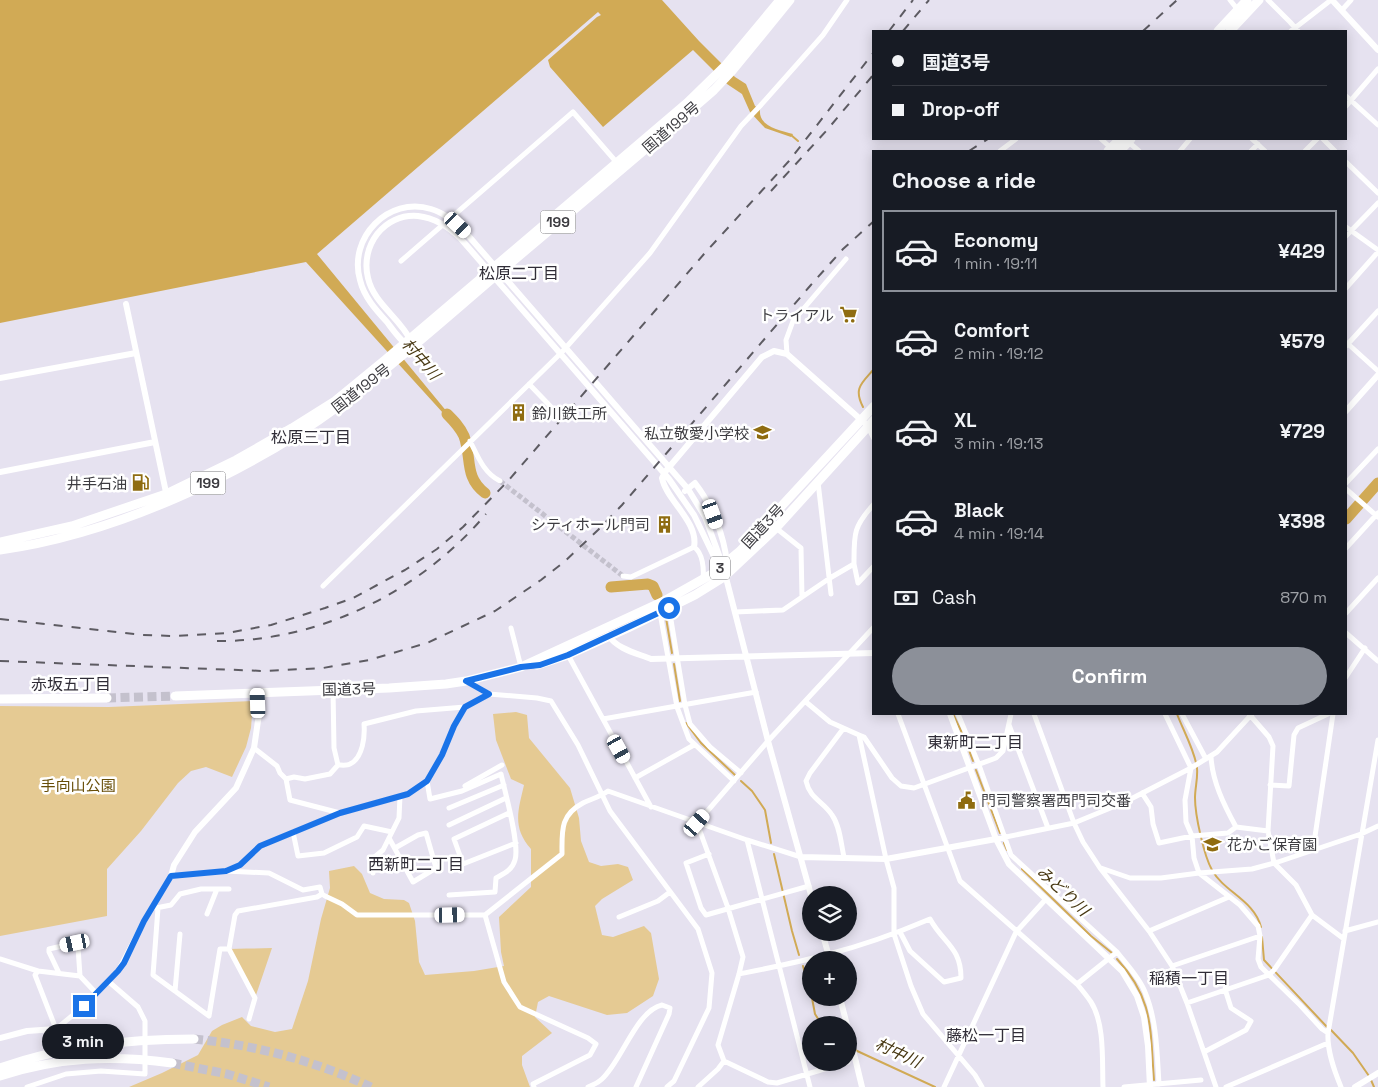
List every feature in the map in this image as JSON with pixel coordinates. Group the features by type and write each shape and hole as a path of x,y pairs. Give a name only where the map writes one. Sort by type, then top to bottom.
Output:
{"highway":[{"name":"国道199号","path":"729,68 780,0"},
{"name":"国道199号","path":"0,550 80,532 120,520 167,497 284,433 335,401 388,362 710,87 790,0"},
{"path":"1231,30 1247,0"},
{"path":"1219,30 1259,0"},
{"path":"1113,150 1126,140"},
{"name":"国道3号","path":"521,667 540,665 568,655 723,568 776,528 818,482 867,422"},
{"name":"国道3号","path":"175,696 413,687 466,681 521,667 660,613 695,595 867,422"},
{"name":"国道199号","path":"0,542 72,526 167,497"},
{"path":"0,699 107,698"},
{"path":"0,1068 28,1059 79,1048 140,1040 194,1039"},
{"path":"46,1047 79,1048"},
{"path":"0,1076 57,1062 93,1058 136,1059 172,1063"}],"street":[{"path":"323,586 562,352 650,253 741,126 823,35 847,0"},
{"path":"1230,0 1241,12"},
{"path":"1268,0 1295,30 1332,0 1378,50"},
{"path":"1342,10 1352,0"},
{"path":"1347,105 1378,69"},
{"path":"1347,97 1378,125"},
{"path":"401,261 573,112 619,166"},
{"path":"1001,150 1015,140"},
{"path":"1102,140 1113,150"},
{"path":"1126,140 1138,150"},
{"path":"1181,150 1189,140"},
{"path":"1253,140 1264,150"},
{"path":"1306,150 1316,140"},
{"path":"1324,140 1334,150"},
{"path":"1252,150 1258,144"},
{"path":"1347,163 1378,193"},
{"path":"1347,287 1378,251 1348,231 1378,203"},
{"path":"405,346 368,299 360,282 358,267 359,251 369,230 380,218 395,211 417,207 432,209 446,216 466,232 680,478 700,507 723,568 768,741 809,886"},
{"path":"405,346 370,284 367,271 367,256 372,240 384,226 399,218 408,216 425,217 441,223 455,232 670,479 694,515 723,568"},
{"path":"787,354 786,340 794,321 846,259"},
{"path":"126,304 167,497"},
{"path":"1347,410 1378,373 1347,344 1378,311"},
{"path":"694,547 695,541 690,527 664,485 662,478 665,472 762,357 774,351 787,354 867,422"},
{"path":"0,378 136,353"},
{"path":"529,384 554,410"},
{"path":"470,441 481,464 490,476 500,481"},
{"path":"0,472 154,442"},
{"path":"1347,483 1378,449"},
{"path":"818,482 831,594"},
{"path":"675,500 695,483 710,506 718,527 723,568"},
{"path":"1347,490 1377,515 1347,547"},
{"path":"872,506 862,517 854,533 854,564 858,583 872,568"},
{"path":"776,528 801,548 802,597"},
{"path":"623,576 631,577 694,547"},
{"path":"694,547 699,551 703,579"},
{"path":"735,612 783,610 854,564"},
{"path":"1347,612 1378,578"},
{"path":"669,608 685,705 690,724 699,735 741,773"},
{"path":"660,613 676,707 689,740 734,781"},
{"path":"512,628 521,667"},
{"path":"697,823 768,741 872,629"},
{"path":"607,633 621,647 651,659 872,653"},
{"path":"1347,634 1378,661"},
{"path":"1347,675 1365,648"},
{"path":"568,655 651,807"},
{"path":"466,681 489,694 538,698 551,701 578,745 610,811 698,929 712,973 709,1008 674,1081 668,1087"},
{"path":"333,689 334,748 338,765"},
{"path":"0,1038 27,1031 56,1030 96,993 124,963 171,876 174,865 189,840 236,788 254,748 258,714 258,692"},
{"path":"602,719 756,692"},
{"path":"254,748 277,766 280,774 286,778 305,779 330,774 338,765 349,765 358,757 364,734 364,724 416,711 465,707 489,694"},
{"path":"806,702 830,722 864,737 892,778 901,786 914,788 996,758 1003,751 1011,715"},
{"path":"226,871 240,865 260,846 340,813 408,794 427,781 465,707"},
{"path":"898,715 960,881 1077,984 1092,1003 1098,1019 1102,1044 1103,1087"},
{"path":"950,715 996,839 1009,864 1122,972 1137,996 1144,1017 1150,1086"},
{"path":"958,715 979,764 1011,854 1117,952 1135,974 1144,990 1150,1007 1155,1035 1159,1084"},
{"path":"1034,715 1074,823 1100,868 1149,931 1172,966 1216,1087"},
{"path":"1165,715 1191,768 1185,800 1186,822 1192,836 1194,858 1199,873 1240,905 1258,926 1260,936 1258,959 1261,967 1328,1033"},
{"path":"1183,715 1208,757 1225,806 1236,827"},
{"path":"171,876 226,871 269,873 304,890 320,887 322,894 342,904 357,915 485,914 562,854 562,829 568,813 608,791 801,857 886,859 1074,823 1142,793 1191,768 1217,752 1249,715"},
{"path":"1251,715 1269,737 1273,746 1268,831 1274,863 1296,885 1312,915 1344,939"},
{"path":"1270,785 1288,786 1294,735 1298,728 1326,715"},
{"path":"1313,850 1333,715"},
{"path":"1008,722 1048,828"},
{"path":"843,729 806,781 808,789 814,798 823,803 834,817 844,857"},
{"path":"860,735 886,859 894,888 894,934 911,986 923,1014 975,1075 982,1087"},
{"path":"1341,1087 1334,1069 1328,1043 1328,1033 1378,740"},
{"path":"635,778 694,745"},
{"path":"453,793 502,765"},
{"path":"427,781 430,799 453,793 501,774 516,842 516,859 509,872 496,878 495,892 449,895"},
{"path":"286,778 290,800 340,813"},
{"path":"449,808 504,785"},
{"path":"1142,793 1151,807 1153,824 1159,842 1192,836 1228,834 1236,827 1268,831"},
{"path":"373,872 371,860 383,850 399,818 400,796"},
{"path":"449,824 506,798"},
{"path":"509,813 454,839 463,864 516,842"},
{"path":"697,823 728,908 743,957 718,1045 724,1061 768,1082 777,1083 817,1071"},
{"path":"293,832 298,856 324,853 357,837 364,826 392,832"},
{"path":"1100,868 1130,878 1161,878 1252,869 1361,834 1378,826"},
{"path":"389,838 413,882 436,868 426,833 418,835 395,848"},
{"path":"747,840 810,1087"},
{"path":"709,854 686,863 701,908 706,915 802,888"},
{"path":"151,910 171,905 180,894 201,889 229,889"},
{"path":"207,914 217,889"},
{"path":"618,917 658,902 670,892"},
{"path":"249,1019 255,998 229,949 235,915 238,911 317,897 322,894"},
{"path":"1149,931 1229,897"},
{"path":"944,1087 1016,932 1046,899"},
{"path":"158,908 153,975 209,1016 220,949 229,949"},
{"path":"485,914 504,982 520,1008 588,1038 596,1044 590,1055 533,1084 534,1087"},
{"path":"1187,1003 1269,975 1312,915"},
{"path":"846,951 930,920 937,931 954,949 958,957 961,978 944,982 910,951 900,932"},
{"path":"1345,931 1378,922"},
{"path":"175,992 180,934"},
{"path":"1172,966 1260,936"},
{"path":"59,973 49,952 50,949 75,943 78,947 80,976"},
{"path":"1077,984 1117,952"},
{"path":"0,959 38,971 80,976 96,993"},
{"path":"739,974 802,962"},
{"path":"38,971 35,975 56,1030"},
{"path":"27,1087 66,1074 100,1071 145,1074 145,1021 138,1007 108,981"},
{"path":"1204,1052 1246,1030 1251,1021 1231,1008 1226,990"},
{"path":"588,1087 601,1080 613,1066 625,1044 653,1007 662,1005 670,1008 669,1014 636,1087"},
{"path":"1226,1087 1328,1043"},
{"path":"698,1087 724,1061"},
{"path":"856,1071 862,1087"},
{"path":"1355,1087 1377,1074"},
{"path":"1124,1087 1200,1080"}],"green space":[{"name":"手向山公園","path":"253,701 251,728 246,747 232,777 206,767 191,771 178,783 141,831 107,869 107,916 0,936 0,706 109,707"},
{"path":"516,712 527,715 529,738 570,788 579,818 581,841 589,862 601,866 618,864 628,867 633,880 602,899 595,906 602,935 613,937 644,926 651,933 659,979 653,996 627,1013 607,1015 549,996 538,1002 535,1017 552,1033 522,1056 522,1065 530,1087 129,1087 198,1055 212,1031 242,1017 251,1026 275,1032 292,1029 308,981 321,919 330,888 329,871 354,866 362,874 370,893 384,899 404,900 409,903 415,921 419,962 425,975 474,971 504,966 501,952 499,917 531,887 531,849 521,833 518,818 524,785 511,779 496,740 493,714"},
{"path":"272,948 255,998 229,949"}],"shaded area":[{"path":"0,0 662,0 735,77 746,84 755,106 760,109 762,120 771,127 793,134 791,137 765,128 750,112 742,94 727,84 693,50 603,127 550,67 548,60 601,15 598,12 317,254 457,424 453,424 306,262 0,323"}],"waterway":[{"path":"791,135 798,141"},
{"name":"みどり川","path":"863,407 859,395 860,386 872,371"},
{"name":"村中川","path":"447,414 459,427 464,436 471,474 478,487 485,493"},
{"path":"1347,518 1378,483"},
{"name":"村中川","path":"611,587 648,584 653,586 657,595"},
{"name":"村中川","path":"666,618 672,653"},
{"name":"村中川","path":"674,664 680,701"},
{"name":"みどり川","path":"953,715 973,761"},
{"path":"1177,715 1196,761 1195,798 1197,814 1200,835 1209,864 1217,878 1252,910 1261,927"},
{"name":"村中川","path":"686,723 701,743 736,776"},
{"name":"みどり川","path":"976,770 1000,833"},
{"name":"村中川","path":"741,781 752,791 765,810 771,843"},
{"name":"みどり川","path":"1004,843 1007,850"},
{"name":"村中川","path":"774,854 799,955"},
{"name":"みどり川","path":"1022,869 1091,936 1112,953"},
{"path":"1262,937 1264,960 1327,1027"},
{"name":"みどり川","path":"1117,959 1129,974 1144,1001 1150,1030 1154,1080"},
{"name":"村中川","path":"814,1006 816,1016"},
{"path":"1331,1030 1353,1053 1369,1076"},
{"name":"村中川","path":"857,1051 935,1087"},
{"path":"1371,1080 1374,1087"}],"tunnel":[{"path":"500,481 623,576"},
{"path":"107,698 175,696"},
{"path":"194,1039 240,1045 285,1056 328,1069 371,1087"},
{"path":"172,1063 227,1074 269,1087"}],"railway":[{"path":"890,30 913,0"},
{"path":"904,30 929,0"},
{"path":"1144,30 1177,0"},
{"path":"0,619 143,635 173,636 227,633 271,625 325,608 353,598 405,570 437,549 463,527 508,481 704,254 789,161 872,55"},
{"path":"771,191 827,130 872,76"},
{"path":"971,150 986,140"},
{"path":"0,661 264,671 323,668 369,660 427,643 495,611 564,562 598,530 622,505 843,249 872,223"},
{"path":"217,641 255,639 293,633 330,622 365,607 399,589 430,567 460,542 486,514"}],"place":[{"name":"トライアル","path":"848,315"},
{"name":"鈴川鉄工所","path":"518,413"},
{"name":"私立敬愛小学校","path":"763,433"},
{"name":"井手石油","path":"141,483"},
{"name":"シティホール門司","path":"664,524"},
{"name":"門司警察署西門司交番","path":"967,800"},
{"name":"花かご保育園","path":"1213,844"}],"district":[{"name":"松原二丁目","path":"519,273"},
{"name":"松原三丁目","path":"311,437"},
{"name":"赤坂五丁目","path":"71,684"},
{"name":"東新町二丁目","path":"975,742"},
{"name":"西新町二丁目","path":"416,864"},
{"name":"稲積一丁目","path":"1189,978"},
{"name":"藤松一丁目","path":"986,1035"}],"route":[{"path":"84,1006 124,963 144,921 171,876 226,871 240,865 260,846 340,813 408,794 427,781 465,707 489,694 466,681 521,667 540,665 568,655 669,608"}]}
